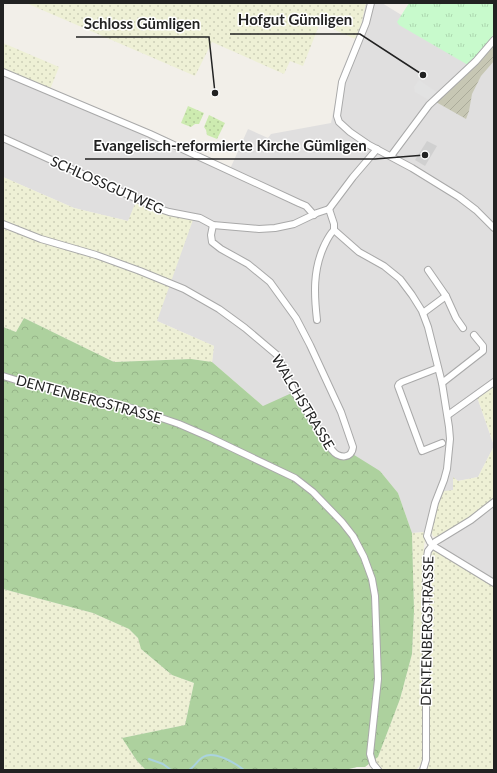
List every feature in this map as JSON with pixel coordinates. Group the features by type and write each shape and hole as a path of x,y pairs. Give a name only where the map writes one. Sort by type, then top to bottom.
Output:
{"street":[{"path":"371,3 366,23 342,82 338,119 344,128 459,197 476,210 494,228"},
{"path":"391,156 428,106 476,61 494,40"},
{"path":"3,72 150,134 300,202 314,215"},
{"name":"SCHLOSSGUTWEG","path":"3,138 157,208 200,218 213,225"},
{"path":"213,225 259,229 275,228 298,222 329,209 353,177 378,149"},
{"path":"317,320 315,282 316,269 320,254 329,236 334,230 334,224 329,209"},
{"name":"WALCHSTRASSE","path":"3,224 140,271 184,289 219,309 245,328 277,355 294,392 332,450 335,454 341,457 348,456 352,452 353,446 341,412 296,318 270,282 248,264 221,249 212,242 211,235 213,225"},
{"path":"334,230 358,252 384,266 400,279 424,313 435,349 448,415 450,439 448,462 444,480 435,503 427,536 432,544 494,583"},
{"path":"428,270 446,296 456,318 463,328"},
{"path":"424,313 446,296"},
{"path":"442,383 483,351 483,346 474,335"},
{"path":"438,368 402,382 398,386 422,451 442,443"},
{"name":"DENTENBERGSTRASSE","path":"3,376 30,384 135,408 191,429 295,478 313,492 342,522 354,536 364,557 372,579 374,592 378,679 370,754 373,764 378,770"},
{"path":"448,415 494,382"},
{"name":"DENTENBERGSTRASSE","path":"423,770 426,760 426,562 428,551 432,544 471,520 494,502"}],"shaded area":[{"path":"26,3 366,3 361,25 355,39 320,23 303,66 290,61 284,74 212,42 195,76"},
{"path":"366,3 382,3 476,61 494,40 494,382 476,394 494,446 478,477 458,481 453,477 453,490 439,501 431,531 426,532 412,533 398,493 380,471 346,457 263,406 212,362 214,346 157,321 138,199 128,221 74,208 3,177 3,72 230,169 248,129 268,138 271,134 331,123 341,73 361,25"},
{"path":"3,43 59,67 49,92 3,72"},
{"path":"494,44 494,61 481,76 472,94 466,119 436,102"},
{"path":"419,80 438,93 432,99 427,99 415,92 414,87"},
{"path":"427,141 437,146 425,166 415,160"},
{"path":"3,177 74,208 128,221 137,199 194,217 157,321 214,346 212,362 191,359 114,362 24,318 16,332 3,327"},
{"path":"494,382 494,445 476,394"},
{"path":"494,446 494,502 443,537 433,536 431,531 439,501 444,491 453,490 453,477 458,481 478,477"},
{"path":"494,502 494,583 438,549 443,537"},
{"path":"426,532 424,558 429,558 435,550 494,583 494,770 427,770 428,764 422,763 416,770 380,770 374,760 378,757 400,699 412,654 414,611 412,533"},
{"path":"3,589 93,613 129,629 138,638 142,650 172,675 194,683 185,725 122,738 137,761 146,770 3,770"}],"green space":[{"path":"409,3 494,3 494,34 468,65 399,25 397,22"},
{"path":"188,106 204,113 199,124 195,124 191,127 181,123"},
{"path":"209,115 225,123 217,139 207,135 204,127"},
{"path":"24,318 114,362 191,359 212,362 263,406 294,392 335,454 351,453 380,471 398,493 412,533 414,611 412,654 400,699 378,757 365,767 345,770 146,770 137,761 122,738 185,725 194,683 172,675 141,649 138,638 129,629 93,613 3,589 3,327 16,332"}],"waterway":[{"path":"189,770 203,757 208,755 224,758 244,770"},
{"path":"149,759 163,764 171,770"}],"place":[{"name":"Hofgut Gümligen","path":"423,75"},
{"name":"Schloss Gümligen","path":"215,93"},
{"name":"Evangelisch-reformierte Kirche Gümligen","path":"425,155"}]}
